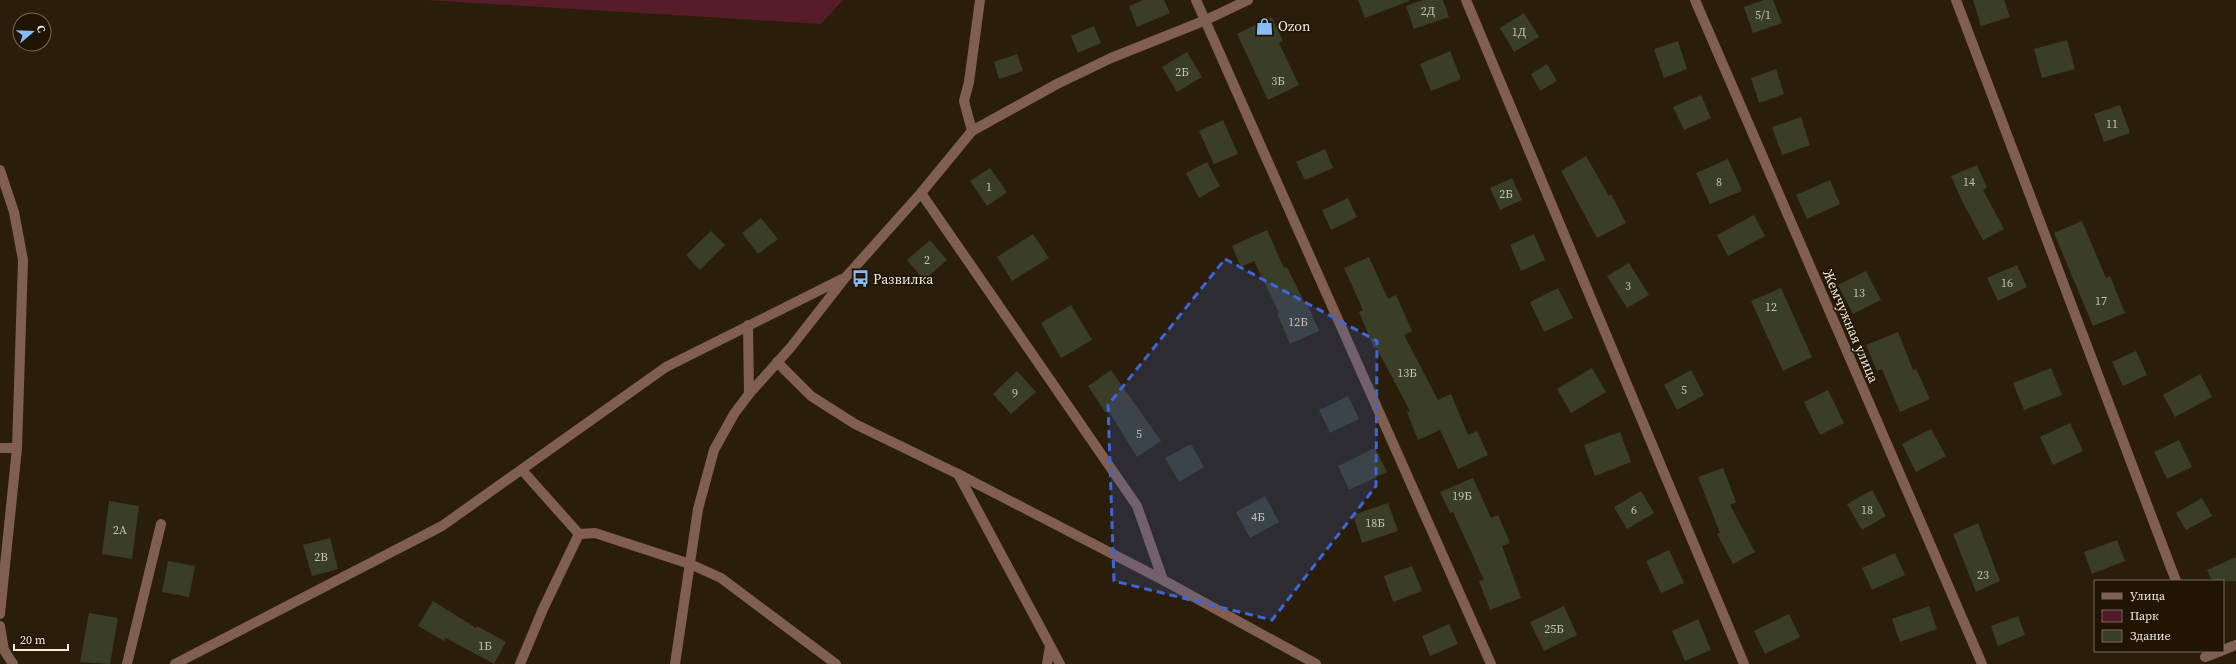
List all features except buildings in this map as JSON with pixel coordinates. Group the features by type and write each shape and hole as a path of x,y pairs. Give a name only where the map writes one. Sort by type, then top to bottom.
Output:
{"street":[{"path":"972,131 964,101 969,82 980,0"},
{"path":"1196,0 1491,664"},
{"path":"675,664 698,509 714,450 734,414 749,394 791,347 845,278 921,193 972,131 1056,84 1111,58 1206,20 1248,0"},
{"path":"1466,0 1744,664"},
{"name":"Жемчужная улица","path":"1695,0 1982,664"},
{"path":"1956,0 2176,580"},
{"path":"0,170 14,212 23,260 17,448 0,614"},
{"path":"921,193 1137,506 1163,580"},
{"path":"175,664 442,526 666,367 845,278"},
{"path":"748,325 749,394"},
{"path":"777,362 811,396 855,424 958,474 1163,580 1316,664"},
{"path":"0,448 17,448"},
{"path":"522,470 579,534"},
{"path":"958,474 1060,664"},
{"path":"126,664 161,524"},
{"path":"579,534 595,533 690,564 721,578 836,664"},
{"path":"520,664 543,609 579,534"},
{"path":"0,626 4,650 12,664"},
{"path":"2224,650 2236,645"},
{"path":"1047,664 1050,646"},
{"path":"2204,657 2219,652"}],"highlighted area":[{"path":"1225,259 1377,341 1376,486 1272,620 1114,581 1108,405"}],"green space":[{"path":"425,0 843,0 821,24"}],"place":[{"name":"Ozon","path":"1265,26"},
{"name":"Развилка","path":"860,279"}]}
